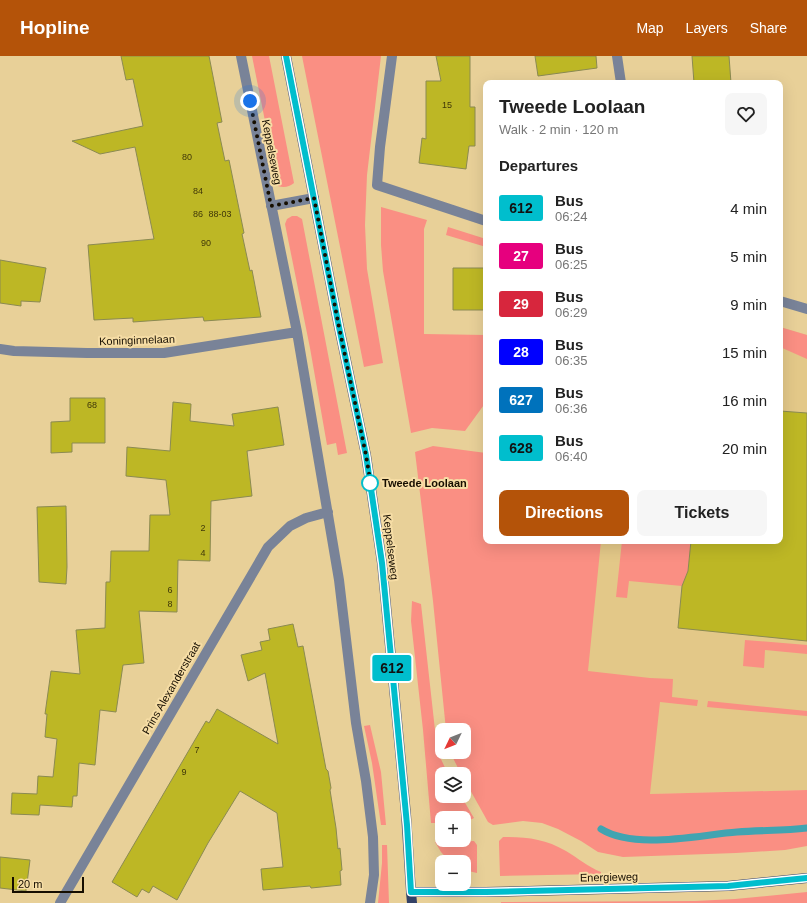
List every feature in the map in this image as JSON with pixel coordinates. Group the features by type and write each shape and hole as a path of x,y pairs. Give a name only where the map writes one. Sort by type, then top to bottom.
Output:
{"main road":[{"name":"Keppelseweg","path":"286,56 339,327 366,455 382,563 406,821 412,903"},
{"name":"Energieweg","path":"411,892 492,892 728,886 807,878"}],"street":[{"name":"Keppelseweg","path":"241,56 297,332 340,580 356,723 366,781 372,830 374,875 370,903"},
{"path":"392,56 380,147 377,185 483,220"},
{"path":"617,56 621,80"},
{"path":"271,206 314,198"},
{"path":"783,301 807,309"},
{"name":"Koninginnelaan","path":"0,349 14,351 87,353 164,353 297,332"},
{"name":"Prins Alexanderstraat","path":"60,903 268,547 290,526 306,518 328,512"}],"shaded area":[{"path":"252,56 269,56 294,183 288,186 278,186"},
{"path":"302,56 381,56 367,175 365,225 367,269 383,363 364,367"},
{"path":"381,207 427,220 424,229 424,334 483,335 483,406 465,431 432,428 411,433 383,271"},
{"path":"292,216 297,216 302,219 347,453 338,455 336,443 327,445 310,348 285,224 287,219"},
{"path":"448,227 483,238 483,246 446,235"},
{"path":"783,328 807,335 807,790 613,795 510,544 783,544"},
{"path":"783,328 807,335 807,359 783,348"},
{"path":"433,446 483,453 483,544 601,544 588,671 673,679 672,697 698,700 697,706 660,702 650,794 807,790 807,846 785,850 736,853 623,857 598,852 558,829 542,823 523,821 493,825 488,822 471,792 471,767 458,767 454,759 471,759 471,723 445,723 433,601 415,452"},
{"path":"622,544 691,544 688,571 682,586 629,581 627,598 616,597"},
{"path":"412,601 421,604 435,730 435,759 441,759 445,767 435,767 435,803 465,803 470,811 435,811 435,823 431,823 423,730 411,621"},
{"path":"745,640 807,645 807,654 765,650 764,668 743,666"},
{"path":"708,701 807,711 807,716 707,707"},
{"path":"370,725 381,772 386,825 381,825 372,763 364,726"},
{"path":"503,837 528,838 551,844 566,851 587,865 601,872 601,874 500,876 499,841"},
{"path":"471,841 474,841 477,845 477,873 471,872 471,855 444,855 438,847 471,847"},
{"path":"382,845 387,845 389,903 378,903 382,863"},
{"path":"807,892 807,903 501,903 695,901 735,899"}],"building":[{"path":"121,56 209,56 222,122 217,123 225,161 229,160 244,233 242,234 250,271 252,270 261,317 204,321 203,317 133,322 133,318 94,320 88,245 154,239 135,147 100,154 72,141 143,126 133,79 126,80"},
{"path":"436,56 470,56 470,107 475,107 475,146 469,146 466,169 419,163 422,138 426,139 426,81 441,81"},
{"path":"535,56 596,56 597,68 538,76"},
{"path":"692,56 729,56 731,80 694,80"},
{"path":"0,260 46,268 40,302 21,301 21,306 0,303"},
{"path":"453,268 483,268 483,310 453,310"},
{"path":"70,398 105,398 105,443 72,443 72,452 51,453 51,422 70,421"},
{"path":"173,402 191,404 190,421 234,426 232,414 278,407 284,445 247,451 252,496 211,501 210,561 178,560 177,612 139,611 144,663 123,665 116,712 100,710 95,765 79,763 77,796 73,796 72,807 40,805 39,815 11,814 12,793 37,794 38,776 53,777 57,739 45,737 47,714 45,714 51,671 80,674 76,630 105,628 106,582 110,582 111,551 149,551 150,515 170,515 166,480 126,476 127,447 170,451"},
{"path":"783,411 807,413 807,641 678,628 682,586 688,571 691,544 783,544"},
{"path":"66,506 66,584 39,582 37,507"},
{"path":"293,624 298,647 303,646 326,769 328,771 338,849 340,848 342,870 340,871 341,885 263,890 261,869 283,867 277,813 240,791 208,843 177,900 153,886 149,893 142,889 137,897 112,882 206,721 209,723 217,709 278,744 265,673 248,681 241,655 262,650 260,642 270,640 268,629"},
{"path":"0,857 30,860 26,891 0,888"}],"waterway":[{"path":"601,829 615,835 631,839 667,840 737,832 807,828"}],"bus line":[{"name":"612","path":"286,56 339,327 366,455 382,563 407,825 411,892 486,892 728,886 807,878"}],"place":[{"name":"Tweede Loolaan","path":"370,483"}],"route":[{"path":"250,101 271,206 314,198 371,486 370,483"}]}
